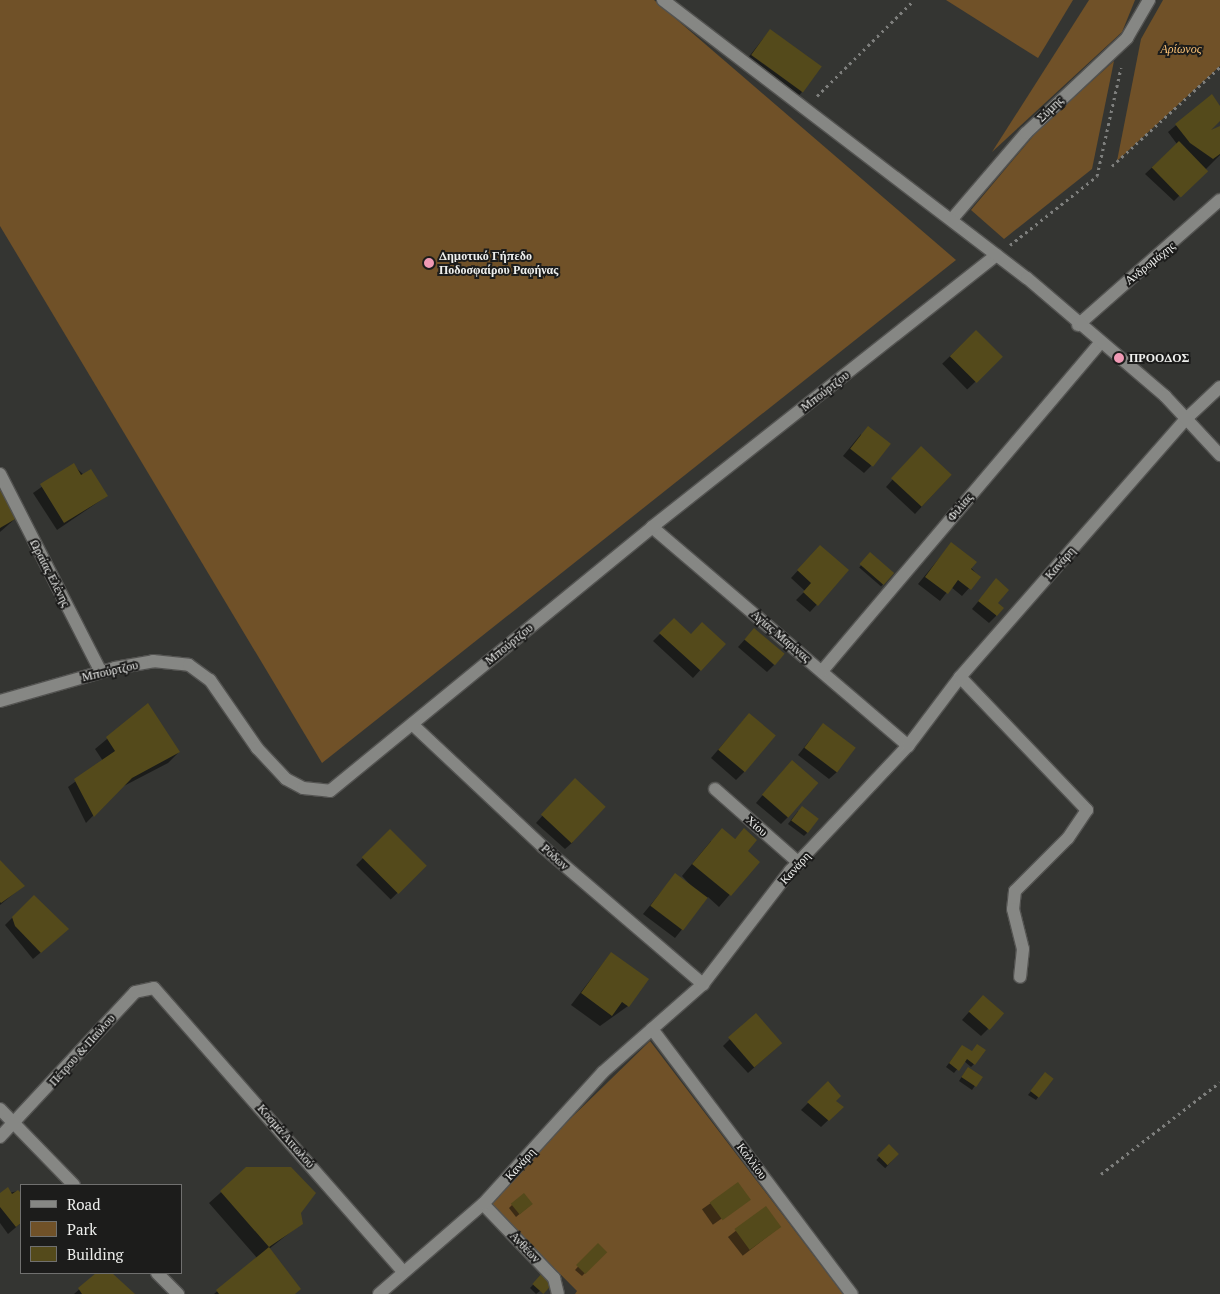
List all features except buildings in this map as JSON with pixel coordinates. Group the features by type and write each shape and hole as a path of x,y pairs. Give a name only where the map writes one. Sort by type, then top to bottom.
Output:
{"street":[{"path":"663,0 997,255 1188,418 1220,455"},
{"name":"Σύμης","path":"952,219 1026,133 1127,38 1149,0"},
{"name":"Ανδρομάχης","path":"1078,325 1220,200"},
{"name":"Μπούρτζου","path":"0,701 101,672 153,662 200,670 257,748 286,779 303,788 330,792 652,527 997,255"},
{"name":"Φιλίας","path":"822,671 1099,344"},
{"name":"Κανάρη","path":"378,1294 483,1204 603,1072 703,984 799,863 908,746 960,676 1188,418 1220,387"},
{"name":"Ωραίας Ελένης","path":"0,474 101,672"},
{"name":"Αγίας Μαρίνας","path":"652,527 908,746"},
{"path":"960,676 1087,810 1068,838 1015,891 1013,909 1023,949 1020,978"},
{"name":"Ρόδων","path":"412,724 543,847 703,984"},
{"name":"Χίου","path":"716,789 799,863"},
{"name":"Πέτρου & Παύλου","path":"0,1137 141,987 154,988 169,1001"},
{"name":"Κοσμά Αιτωλού","path":"169,1001 403,1271"},
{"name":"Καλλίου","path":"652,1029 852,1294"},
{"path":"0,1109 73,1184"},
{"name":"Ανθέων","path":"483,1204 554,1278 558,1294"},
{"path":"158,1274 178,1294"}],"path":[{"path":"804,109 914,0"},
{"path":"997,255 1097,176 1127,38"},
{"path":"1112,166 1220,67"},
{"path":"1101,1174 1220,1082"}],"green space":[{"path":"0,0 654,0 956,260 322,763 0,226"},
{"path":"946,0 1073,0 1038,58"},
{"path":"1089,0 1135,0 1122,32 992,152"},
{"name":"Αρίωνος","path":"1163,0 1220,0 1220,66 1117,161 1141,39"},
{"path":"1114,61 1092,169 1004,239 971,210 1039,129"},
{"path":"650,1041 843,1294 575,1294 577,1291 487,1200"}],"place":[{"name":"Δημοτικό Γήπεδο Ποδοσφαίρου Ραφήνας","path":"429,263"},
{"name":"ΠΡΟΟΔΟΣ","path":"1119,358"}]}
